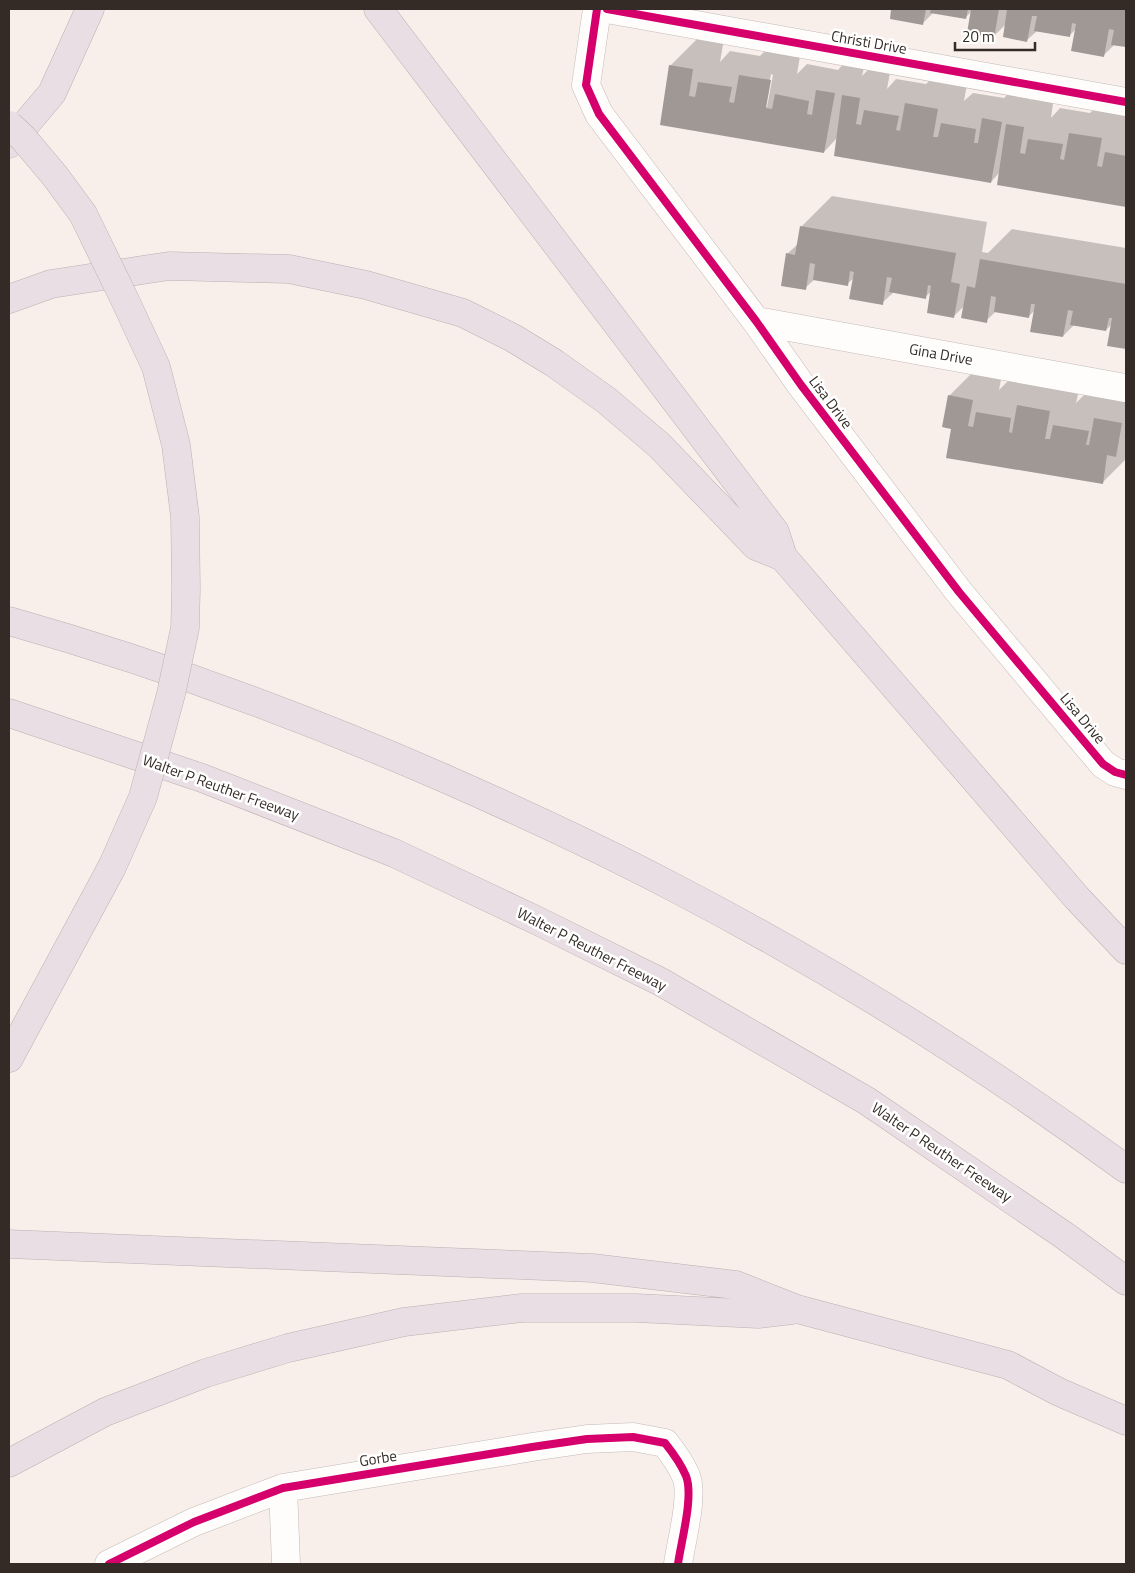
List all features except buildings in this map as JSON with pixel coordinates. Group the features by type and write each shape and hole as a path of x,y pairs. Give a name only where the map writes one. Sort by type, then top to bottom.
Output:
{"highway":[{"path":"9,144 52,93 90,9"},
{"path":"378,9 775,532 783,557 1071,890 1126,950"},
{"path":"9,125 55,176 83,214 156,367 176,445 185,517 186,589 185,628 171,694 143,797 112,866 9,1058"},
{"path":"9,299 51,284 169,266 289,269 366,285 463,313 513,338 554,363 606,400 659,446 756,546 783,557"},
{"path":"9,621 203,682 300,718 486,797 592,846 692,897 846,984 946,1046 1043,1110 1126,1169"},
{"name":"Walter P Reuther Freeway","path":"9,713 202,778 394,854 540,922 661,982 867,1101 1065,1236 1126,1281"},
{"path":"9,1244 592,1268 736,1286 797,1310 1008,1365 1059,1392 1126,1422"},
{"path":"9,1463 105,1412 206,1373 288,1348 404,1322 522,1308 636,1308 758,1314 797,1310"}],"street":[{"name":"Lisa Drive","path":"597,9 586,85 599,114 756,321 801,386 959,592 1103,764 1115,772 1126,775"},
{"name":"Christi Drive","path":"607,9 1126,102"},
{"name":"Gina Drive","path":"756,321 1125,388"},
{"name":"Gorbe","path":"109,1564 194,1522 282,1488 532,1447 587,1440 633,1437 665,1442 686,1476 689,1492 678,1564"},
{"path":"282,1488 286,1564"}],"cycle path":[{"path":"597,9 586,85 599,114 756,321 801,385 959,592 1103,764 1115,772 1126,775"},
{"path":"607,9 1126,102"},
{"path":"109,1564 194,1522 283,1488 532,1447 587,1439 633,1437 665,1443 677,1459 686,1476 689,1495 688,1507 678,1564"}]}
